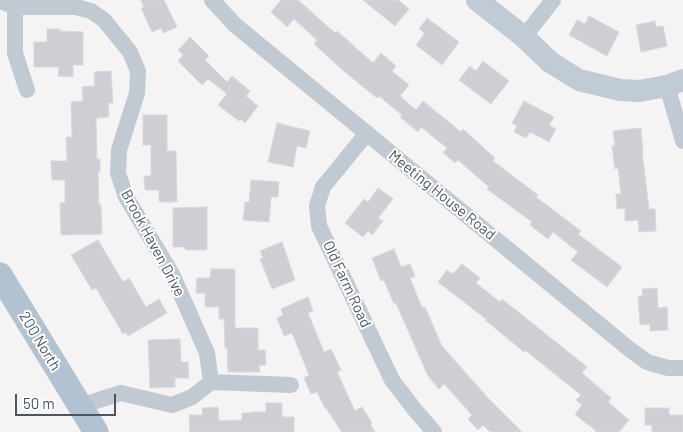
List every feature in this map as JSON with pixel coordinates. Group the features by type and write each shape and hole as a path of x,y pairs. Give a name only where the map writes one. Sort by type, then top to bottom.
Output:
{"main road":[{"name":"200 North","path":"0,275 96,432"}],"street":[{"name":"Meeting House Road","path":"212,0 235,25 628,348 647,362 668,368 683,368"},
{"path":"477,0 524,37 550,62 580,80 620,90 638,91 675,83 683,142"},
{"path":"524,37 553,0"},
{"path":"8,4 15,53 27,90"},
{"name":"Brook Haven Drive","path":"8,4 76,7 91,11 104,20 130,52 138,72 137,93 119,150 118,173 126,197 172,274 207,353 211,382"},
{"name":"Old Farm Road","path":"366,134 323,187 317,206 319,226 392,380 434,432"},
{"path":"80,406 121,393 172,405 192,397 211,382 291,385"}],"building":[{"path":"141,0 164,0 177,27 163,33 161,28 152,32 141,8 144,7"},
{"path":"281,0 298,0 373,63 381,53 396,66 392,71 409,85 400,96 416,110 423,101 461,132 463,129 495,158 493,161 581,231 578,234 622,267 607,287 571,260 578,252 553,232 548,239 530,225 532,222 487,189 489,187 458,160 455,163 443,153 447,148 421,127 418,132 400,117 402,115 379,96 377,98 346,73 314,44 317,40 294,19 287,27 271,12"},
{"path":"363,0 398,0 409,9 395,26"},
{"path":"589,16 619,32 607,56 569,35 577,20 585,24"},
{"path":"427,18 459,42 442,65 416,45 425,33 419,29"},
{"path":"655,21 656,27 663,26 667,46 641,52 636,25"},
{"path":"47,29 83,32 83,65 73,65 73,77 58,76 59,67 34,67 34,42 47,42"},
{"path":"190,37 209,56 205,60 227,82 232,76 250,91 246,96 258,106 245,123 241,119 239,121 218,105 227,94 208,79 202,85 178,61 183,55 178,50"},
{"path":"483,61 509,81 491,104 459,80 470,66 476,71"},
{"path":"111,71 113,103 108,103 109,117 96,118 97,159 100,159 100,172 98,172 102,234 61,235 60,203 65,203 65,180 52,180 51,161 67,161 66,137 72,137 71,102 83,101 82,87 95,86 94,72"},
{"path":"524,101 554,117 549,125 556,129 549,142 530,132 526,138 514,132 517,126 512,123"},
{"path":"143,115 167,115 167,151 176,151 177,202 159,202 159,190 145,190 144,176 151,176 151,145 143,145"},
{"path":"277,123 310,131 306,148 297,146 293,167 268,162"},
{"path":"641,128 649,209 655,209 656,231 639,232 638,220 625,221 625,208 617,209 616,194 621,194 618,168 615,169 612,146 615,146 613,131"},
{"path":"251,180 279,182 278,197 271,197 269,222 243,220 245,202 249,202"},
{"path":"378,188 393,199 378,218 383,221 372,235 368,231 363,237 345,223 364,199 368,202"},
{"path":"207,207 207,250 185,250 185,247 173,247 173,208"},
{"path":"98,240 123,282 129,278 146,307 159,299 167,313 128,336 126,332 123,334 96,288 92,290 71,255"},
{"path":"282,242 295,280 272,289 260,259 263,258 260,251"},
{"path":"394,249 401,267 410,264 415,276 410,278 422,308 425,307 442,346 487,397 522,432 490,432 483,425 478,430 468,419 472,415 444,384 439,389 428,376 396,303 394,304 384,280 381,281 372,258"},
{"path":"462,264 480,278 476,283 500,302 502,299 587,367 582,373 611,398 608,402 629,420 619,432 597,432 588,425 575,414 582,405 576,400 581,395 525,350 524,352 486,319 438,282 447,270 453,274"},
{"path":"211,269 235,269 235,328 258,328 258,350 265,350 266,365 259,365 260,372 228,372 224,319 219,319 219,307 205,307 205,293 196,293 197,278 210,278"},
{"path":"657,288 658,308 667,307 668,330 650,331 650,324 640,325 638,296 643,296 642,289"},
{"path":"308,297 313,311 308,313 324,352 331,349 341,370 337,372 355,411 362,407 375,432 342,432 325,408 317,392 311,394 304,378 309,375 292,333 284,336 277,318 283,315 281,309"},
{"path":"180,339 181,362 188,362 189,378 175,378 175,387 150,388 148,340"},
{"path":"266,403 282,403 282,417 294,417 294,432 190,432 189,415 203,415 202,408 218,407 219,421 242,420 242,413 266,412"},
{"path":"645,408 669,408 669,415 683,415 683,432 652,432 652,425 645,425"}]}
